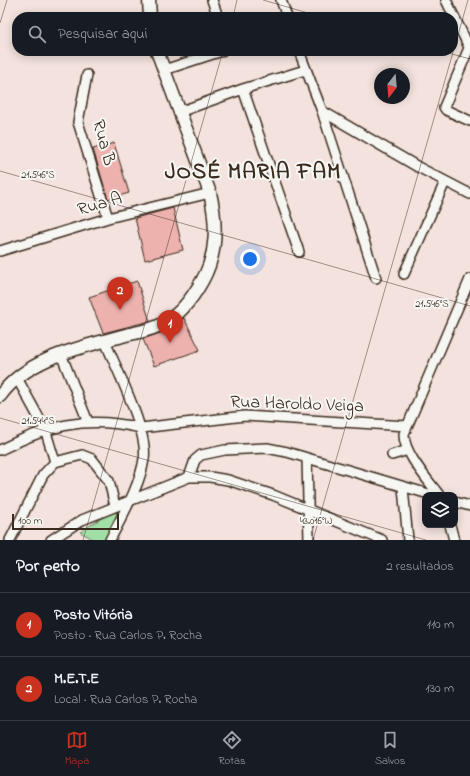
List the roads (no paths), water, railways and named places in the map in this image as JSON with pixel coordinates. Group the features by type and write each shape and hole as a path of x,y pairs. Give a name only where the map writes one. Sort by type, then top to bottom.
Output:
{"main road":[{"path":"149,0 150,12"},
{"path":"0,396 17,378 62,354 165,323 191,300 206,274 214,252 216,230 214,211 210,193 159,56"}],"street":[{"path":"212,0 216,12"},
{"path":"281,0 285,12"},
{"path":"446,0 452,12"},
{"path":"458,24 470,48 444,107 446,110 470,121"},
{"path":"164,70 207,56"},
{"path":"301,56 322,111 376,278"},
{"path":"179,112 243,89 305,70"},
{"name":"Rua B","path":"87,75 78,122 108,218"},
{"path":"243,89 299,252"},
{"path":"322,111 445,182 470,194"},
{"path":"404,274 445,182"},
{"name":"Rua A","path":"0,251 108,218 210,193"},
{"path":"437,492 408,450 404,441 404,434 470,279"},
{"path":"105,341 141,428 145,458 128,503 110,540"},
{"path":"62,354 88,422"},
{"path":"17,378 45,429 55,462"},
{"name":"Rua Haroldo Veiga","path":"0,450 45,429 88,422 127,425 141,428 244,416 407,426"},
{"path":"189,477 195,460 201,455 225,450 267,448 308,458 422,493"},
{"path":"392,455 408,450"},
{"path":"10,540 43,475 55,462 82,455 92,459 109,481 115,506"},
{"path":"308,458 309,540"},
{"path":"51,540 60,536 82,520 115,506 128,503 189,477 210,477 228,480 309,509 382,540"},
{"path":"403,488 408,540"},
{"path":"458,503 470,506"},
{"path":"451,528 454,540"}],"place":[{"name":"M.E.T.E","path":"120,310"},
{"name":"Posto Vitória","path":"170,343"}],"district":[{"name":"JOSÉ MARIA FAM","path":"253,173"}]}
